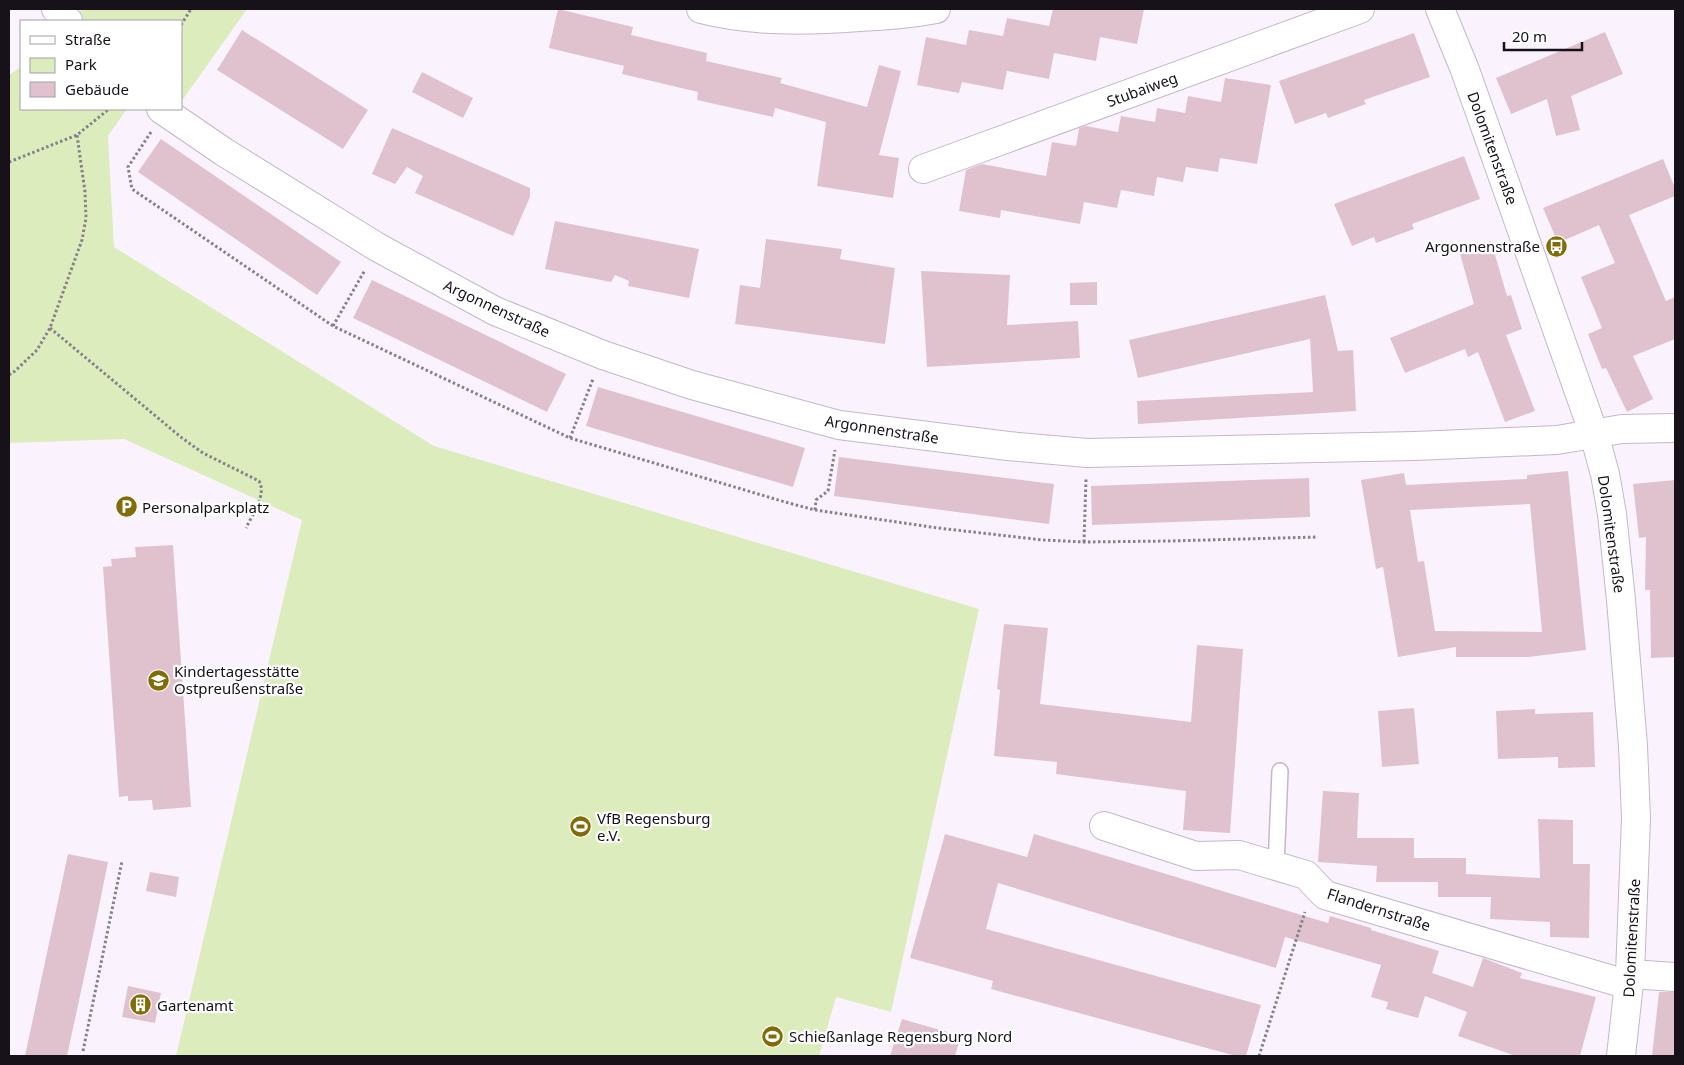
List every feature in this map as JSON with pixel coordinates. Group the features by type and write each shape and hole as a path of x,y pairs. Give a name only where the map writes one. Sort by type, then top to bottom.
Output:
{"street":[{"path":"56,9 67,20"},
{"path":"701,9 727,15 775,19 825,20 936,9"},
{"name":"Stubaiweg","path":"923,169 1360,9"},
{"name":"Dolomitenstraße","path":"1440,9 1465,70 1594,434 1605,474 1612,514 1633,746 1636,818 1630,980 1621,1056"},
{"name":"Argonnenstraße","path":"162,110 224,152 377,247 495,311 603,355 692,385 839,424 1008,446 1087,453 1415,446 1557,440 1622,429 1675,428"},
{"name":"Flandernstraße","path":"1104,826 1196,856 1239,854 1306,875 1325,895 1630,980 1675,977"}],"lane":[{"path":"1276,867 1280,770"}],"path":[{"path":"182,23 191,9"},
{"path":"9,162 77,135 108,110"},
{"path":"162,110 128,167 132,189 333,326 570,438 815,510 938,528 1043,540 1084,542 1318,537"},
{"path":"9,375 37,350 50,328 82,240 86,218 86,192 77,135"},
{"path":"333,326 377,247"},
{"path":"50,328 182,438 203,453 259,481 262,487 261,495 246,528"},
{"path":"570,438 603,355"},
{"path":"1084,542 1087,453"},
{"path":"815,510 816,500 828,491 830,479"},
{"path":"195,675 238,674"},
{"path":"83,1051 122,862"},
{"path":"1259,1056 1314,884"}],"green space":[{"path":"84,9 247,9 182,101 182,20 83,20 76,13"},
{"name":"VfB Regensburg e.V.","path":"20,68 20,110 126,110 108,136 114,247 434,446 979,609 891,1012 836,997 819,1056 176,1056 302,520 124,439 9,443 9,75"}],"building":[{"path":"558,9 633,27 631,35 707,53 706,61 782,78 780,83 867,107 879,65 901,71 879,155 899,158 893,198 817,186 826,122 775,108 773,117 697,100 698,92 622,74 624,66 549,48"},
{"path":"1053,9 1144,9 1137,44 1100,37 1096,61 1054,53 1049,79 1007,71 1003,90 962,82 959,93 917,85 926,37 966,45 969,30 1003,36 1007,18 1049,26"},
{"path":"242,30 368,110 343,149 217,70"},
{"path":"1605,32 1623,74 1571,96 1580,130 1556,136 1547,99 1511,114 1496,78"},
{"path":"1414,33 1430,77 1364,100 1366,104 1328,118 1326,113 1295,124 1279,81"},
{"path":"422,72 473,98 463,118 412,92"},
{"path":"1225,78 1271,85 1257,164 1220,158 1218,172 1186,167 1183,182 1157,177 1154,196 1121,190 1117,208 1084,202 1080,224 1001,210 1000,218 959,211 966,170 982,164 1046,176 1052,142 1076,146 1079,128 1086,126 1118,132 1121,116 1155,122 1157,108 1185,113 1188,96 1221,102"},
{"path":"392,128 530,188 530,197 513,236 415,193 423,176 407,167 395,184 372,174"},
{"path":"161,139 341,262 317,295 138,172"},
{"path":"1464,156 1480,199 1412,224 1414,229 1376,243 1374,237 1352,246 1334,204"},
{"path":"1663,159 1675,188 1675,196 1629,215 1666,301 1675,297 1675,339 1633,356 1653,399 1627,412 1606,368 1602,369 1588,334 1602,328 1581,277 1615,263 1599,225 1558,243 1543,208"},
{"path":"555,221 699,249 689,298 628,286 629,281 615,275 611,282 545,269"},
{"path":"766,239 842,249 840,259 895,268 885,344 735,324 740,285 760,288"},
{"path":"1491,241 1507,296 1511,295 1522,329 1506,335 1535,411 1505,422 1478,352 1468,357 1465,349 1405,373 1390,338 1474,304 1459,250"},
{"path":"921,271 1010,275 1007,325 1078,321 1080,358 927,367"},
{"path":"372,280 566,374 547,412 353,318"},
{"path":"1097,282 1097,305 1070,305 1070,283"},
{"path":"1325,295 1338,351 1353,350 1356,411 1138,424 1137,401 1313,392 1310,339 1138,378 1129,340"},
{"path":"598,387 805,448 793,487 586,426"},
{"path":"839,457 1054,484 1049,524 834,496"},
{"path":"1568,471 1586,650 1528,657 1456,657 1456,647 1398,657 1383,567 1376,569 1361,480 1404,473 1406,485 1527,479 1527,475","holes":["1530,504 1542,632 1435,631 1424,561 1418,562 1410,510"]},
{"path":"1309,478 1310,517 1092,525 1091,486"},
{"path":"1675,480 1675,657 1651,658 1650,590 1645,590 1646,537 1639,538 1633,484"},
{"name":"Kindertagesstätte Ostpreußenstraße","path":"173,545 191,807 153,810 152,800 128,801 128,796 119,797 103,567 112,566 111,559 136,557 135,547"},
{"path":"1004,624 1048,628 1040,704 1191,722 1197,645 1243,649 1230,833 1183,830 1186,791 1056,774 1057,762 994,756 1000,690 997,689"},
{"path":"1414,708 1419,764 1382,767 1378,711"},
{"path":"1535,709 1535,714 1593,712 1595,767 1558,768 1558,757 1498,759 1496,711"},
{"path":"1323,791 1359,793 1357,838 1414,838 1414,858 1466,858 1466,874 1540,878 1538,819 1573,820 1573,864 1590,864 1589,938 1550,937 1550,922 1490,919 1491,897 1438,897 1438,882 1376,882 1377,866 1318,862"},
{"path":"945,834 1027,857 1034,834 1328,923 1330,916 1439,951 1432,973 1473,987 1483,958 1522,973 1520,978 1596,997 1580,1056 1516,1056 1458,1036 1467,1012 1425,996 1418,1018 1386,1009 1388,1002 1371,997 1381,965 1285,937 1276,968 998,883 986,929 1261,1005 1246,1056 1236,1056 991,989 993,981 910,958"},
{"path":"68,854 108,862 94,931 67,1056 25,1056"},
{"path":"150,872 179,877 176,897 146,891"},
{"name":"Gartenamt","path":"128,986 161,993 155,1023 122,1017"},
{"path":"1659,992 1675,992 1675,1056 1652,1056"},
{"path":"902,1019 961,1036 955,1056 890,1056"}],"place":[{"name":"Argonnenstraße","path":"1556,246"},
{"name":"Personalparkplatz","path":"126,507"},
{"name":"Kindertagesstätte Ostpreußenstraße","path":"158,680"},
{"name":"VfB Regensburg e.V.","path":"581,827"},
{"name":"Gartenamt","path":"141,1005"},
{"name":"Schießanlage Regensburg Nord","path":"773,1036"}]}
